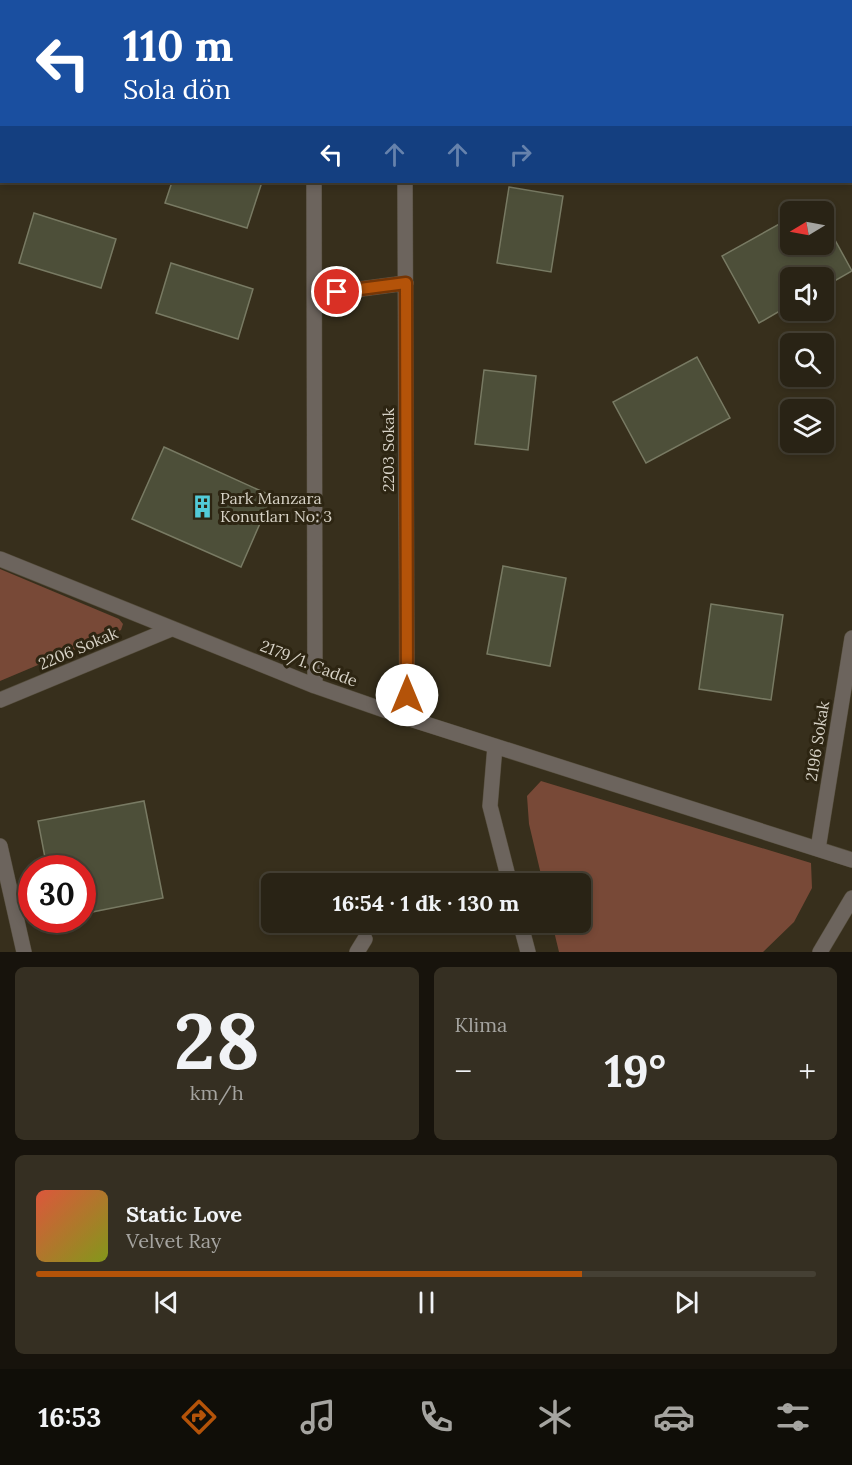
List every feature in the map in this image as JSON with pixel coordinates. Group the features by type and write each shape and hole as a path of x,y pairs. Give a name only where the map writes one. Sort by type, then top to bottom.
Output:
{"street":[{"path":"314,183 315,686"},
{"name":"2203 Sokak","path":"405,183 407,718"},
{"path":"315,295 406,283"},
{"name":"2179/1. Cadde","path":"0,559 315,686 407,718 852,860"},
{"name":"2206 Sokak","path":"0,700 171,629"},
{"name":"2196 Sokak","path":"818,849 847,697 852,638"},
{"path":"495,746 490,806 507,873"},
{"path":"0,846 24,952"},
{"path":"820,952 852,898"},
{"path":"523,933 528,952"}],"shaded area":[{"path":"0,569 119,619 123,624 121,630 0,681"},
{"path":"541,781 811,863 812,888 794,922 763,952 559,952 554,933 591,933 591,873 541,873 529,824 527,796"}],"building":[{"path":"172,183 262,183 247,228 165,203"},
{"path":"509,187 563,196 551,272 497,263"},
{"path":"34,213 116,239 101,288 19,263"},
{"path":"780,224 780,255 834,255 834,238 852,271 834,281 834,267 780,267 780,311 759,323 722,256"},
{"path":"171,263 253,289 238,339 156,313"},
{"path":"697,357 730,418 646,463 613,402"},
{"path":"484,370 536,376 528,450 475,444"},
{"name":"Park Manzara Konutları No: 3","path":"164,447 272,496 241,567 132,519"},
{"path":"503,566 566,578 550,666 487,654"},
{"path":"711,604 783,615 771,700 699,689"},
{"path":"144,801 163,898 96,911 96,855 45,855 38,821"}],"place":[{"name":"Park Manzara Konutları No: 3","path":"202,507"}],"route":[{"path":"337,292 406,283 407,695"}]}
